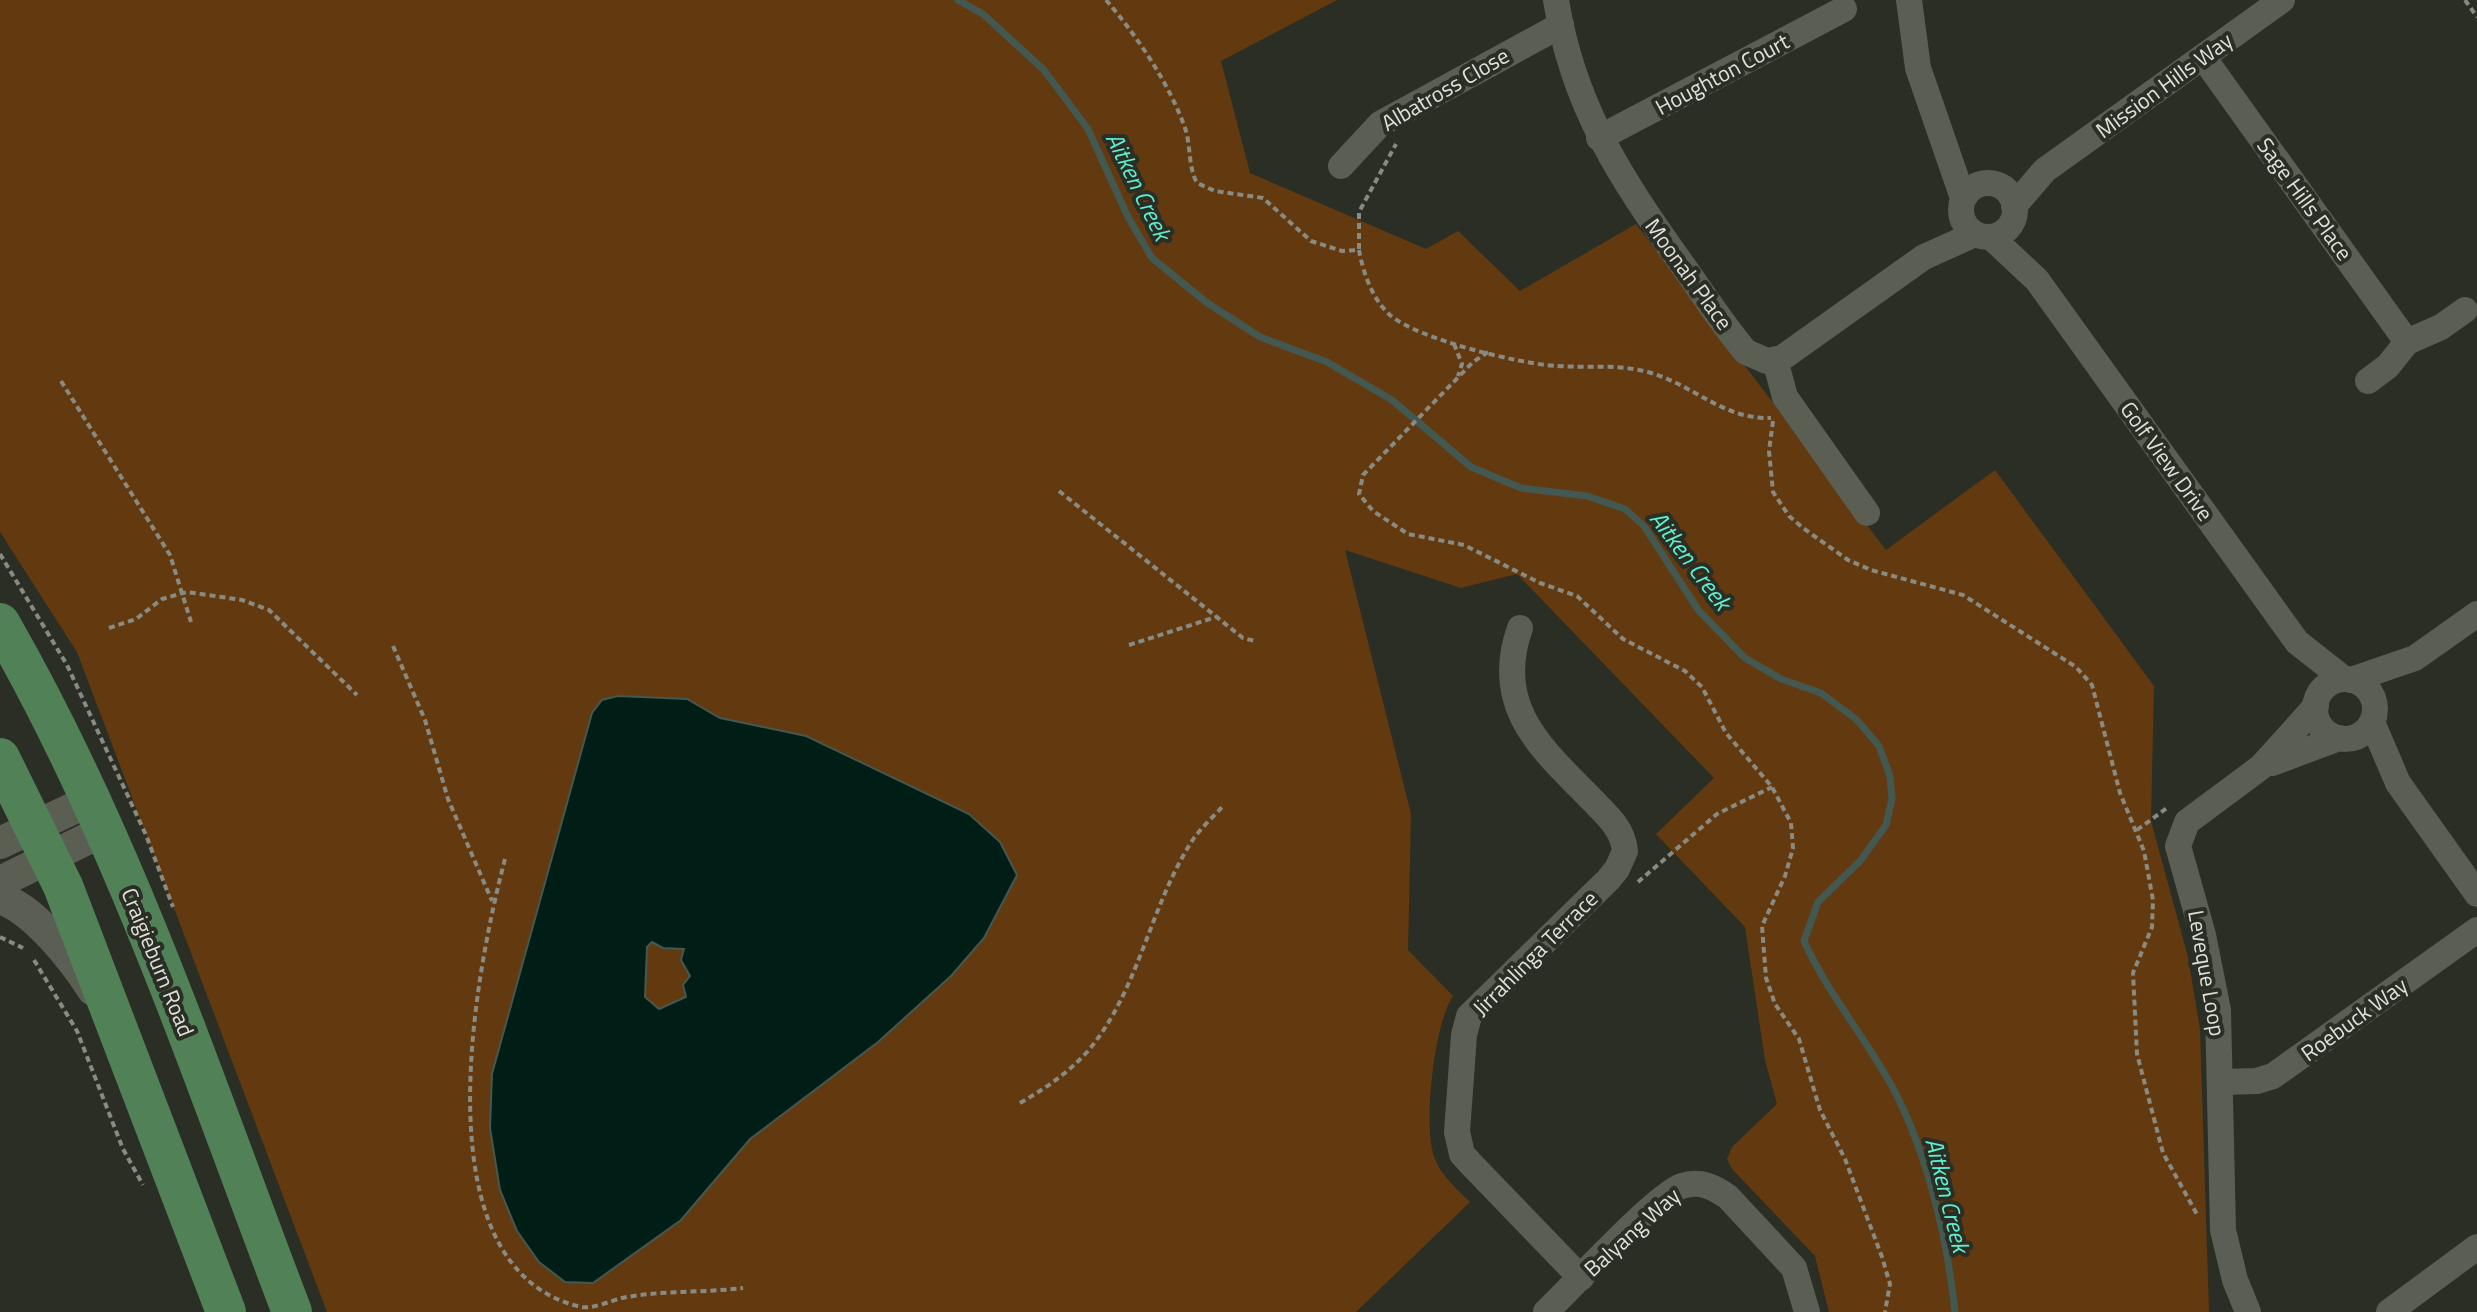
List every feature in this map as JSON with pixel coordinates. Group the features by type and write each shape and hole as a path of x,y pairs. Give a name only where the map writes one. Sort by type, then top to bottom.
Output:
{"main road":[{"name":"Craigieburn Road","path":"0,623 99,815 157,952 292,1312"},
{"path":"0,758 43,841 121,1033 226,1312"}],"street":[{"name":"Golf View Drive","path":"1909,0 1918,68 1943,137 1962,205"},
{"name":"Mission Hills Way","path":"2003,199 2282,0"},
{"name":"Houghton Court","path":"1599,138 1844,9"},
{"name":"Moonah Place","path":"1558,13 1576,85 1599,138 1639,205 1738,342 1757,358 1775,360"},
{"name":"Albatross Close","path":"1341,166 1380,124 1558,13"},
{"name":"Sage Hills Place","path":"2203,57 2407,342"},
{"name":"Golf View Drive","path":"1943,137 2003,199 2037,280 2297,642 2347,680"},
{"path":"1867,513 1785,397 1775,360 1791,352 1924,257 1983,236 2000,235 2003,199 1973,187 1924,257"},
{"path":"1962,205 1967,228 1983,236"},
{"name":"Golf View Drive","path":"1983,236 2037,280"},
{"path":"2368,381 2388,366 2407,342 2441,327 2465,310"},
{"path":"2398,783 2342,738 2321,726 2316,703 2330,683 2415,658 2477,614"},
{"name":"Jirrahlinga Terrace","path":"1520,628 1509,665 1524,724 1536,743 1615,823 1625,851 1617,869 1602,886 1469,1016 1464,1035 1458,1144 1471,1164 1581,1278"},
{"name":"Golf View Drive","path":"2297,642 2316,703"},
{"path":"2342,738 2362,734 2415,658"},
{"path":"2347,680 2370,692 2373,719 2398,783 2477,894"},
{"name":"Leveque Loop","path":"2248,1312 2235,1280 2223,1230 2220,1032 2214,989 2178,846 2183,829 2193,816 2261,767 2316,703"},
{"name":"Leveque Loop","path":"2261,767 2342,738"},
{"path":"0,882 43,841 99,815"},
{"path":"0,843 43,841"},
{"path":"0,898 24,912 56,942 81,971 121,1033"},
{"name":"Roebuck Way","path":"2221,1082 2257,1081 2273,1076 2477,930"},
{"name":"Balyang Way","path":"1546,1312 1673,1190 1705,1184 1728,1197 1790,1262 1807,1312"},
{"path":"2389,1312 2477,1247"}],"path":[{"path":"1106,0 1137,42 1179,114 1189,141 1197,183 1205,189 1263,198 1311,241 1342,251 1359,250"},
{"path":"2465,0 2477,17"},
{"path":"1399,138 1359,212 1359,250 1368,280 1392,317 1454,344 1538,365 1612,366 1650,373 1725,410 1742,416 1773,418 1769,451 1773,492 1780,505 1803,528 1848,560 1871,570 1963,595 2086,676 2098,698 2120,793 2137,830 2148,869 2154,917 2133,973 2137,1054 2163,1153 2199,1218"},
{"path":"1454,344 1462,364 1457,379"},
{"path":"1488,352 1378,458 1358,485 1362,501 1408,534 1485,552 1523,575 1588,602 1623,639 1694,677 1726,733 1772,787 1791,823 1793,848 1785,876 1762,926 1766,978 1775,1004 1799,1039 1820,1110 1845,1159 1887,1270 1890,1284 1885,1312"},
{"path":"61,381 170,555 191,622"},
{"path":"1059,491 1243,638 1255,641"},
{"path":"109,628 136,619 162,599 180,594 209,593 269,610 357,695"},
{"path":"1129,645 1216,617"},
{"path":"393,646 425,720 448,799 493,903"},
{"path":"1634,886 1701,826 1772,787"},
{"path":"1020,1103 1060,1079 1089,1049 1123,995 1170,883 1195,837 1223,806"},
{"path":"2137,830 2170,806"},
{"path":"505,859 485,934 472,1058 471,1155 491,1229 514,1268 549,1296 585,1308 626,1297 743,1288"},
{"path":"0,937 29,951 77,1031 123,1149 145,1188"}],"shaded area":[{"path":"0,0 1337,0 1221,61 1250,173 1426,249 1458,231 1520,291 1636,224 1886,550 1995,470 2154,686 2151,821 2188,957 2200,1029 2209,1312 1829,1312 1815,1256 1732,1169 1727,1159 1732,1147 1777,1104 1765,1060 1745,927 1656,834 1714,778 1517,574 1461,588 1345,550 1411,814 1408,950 1453,996 1446,1009 1432,1073 1430,1138 1435,1160 1443,1174 1470,1202 1356,1312 327,1312 77,652 0,532"}],"water":[{"path":"618,696 687,699 720,718 806,736 969,814 1000,842 1017,875 984,938 951,976 878,1042 750,1139 681,1220 593,1283 565,1282 539,1262 517,1231 500,1190 490,1128 492,1074 592,713 602,700","holes":["652,942 663,948 684,949 681,960 690,976 683,985 686,997 659,1009 645,997 647,947"]}],"waterway":[{"name":"Aitken Creek","path":"958,0 983,14 1044,70 1088,129 1128,217 1152,258 1206,302 1260,337 1327,362 1392,400 1471,467 1521,488 1587,496 1625,509 1644,526 1699,611 1745,658 1781,679 1821,693 1857,720 1879,746 1890,776 1892,799 1886,825 1860,861 1818,902 1804,941 1824,979 1893,1088 1916,1141 1941,1226 1955,1312"}]}
